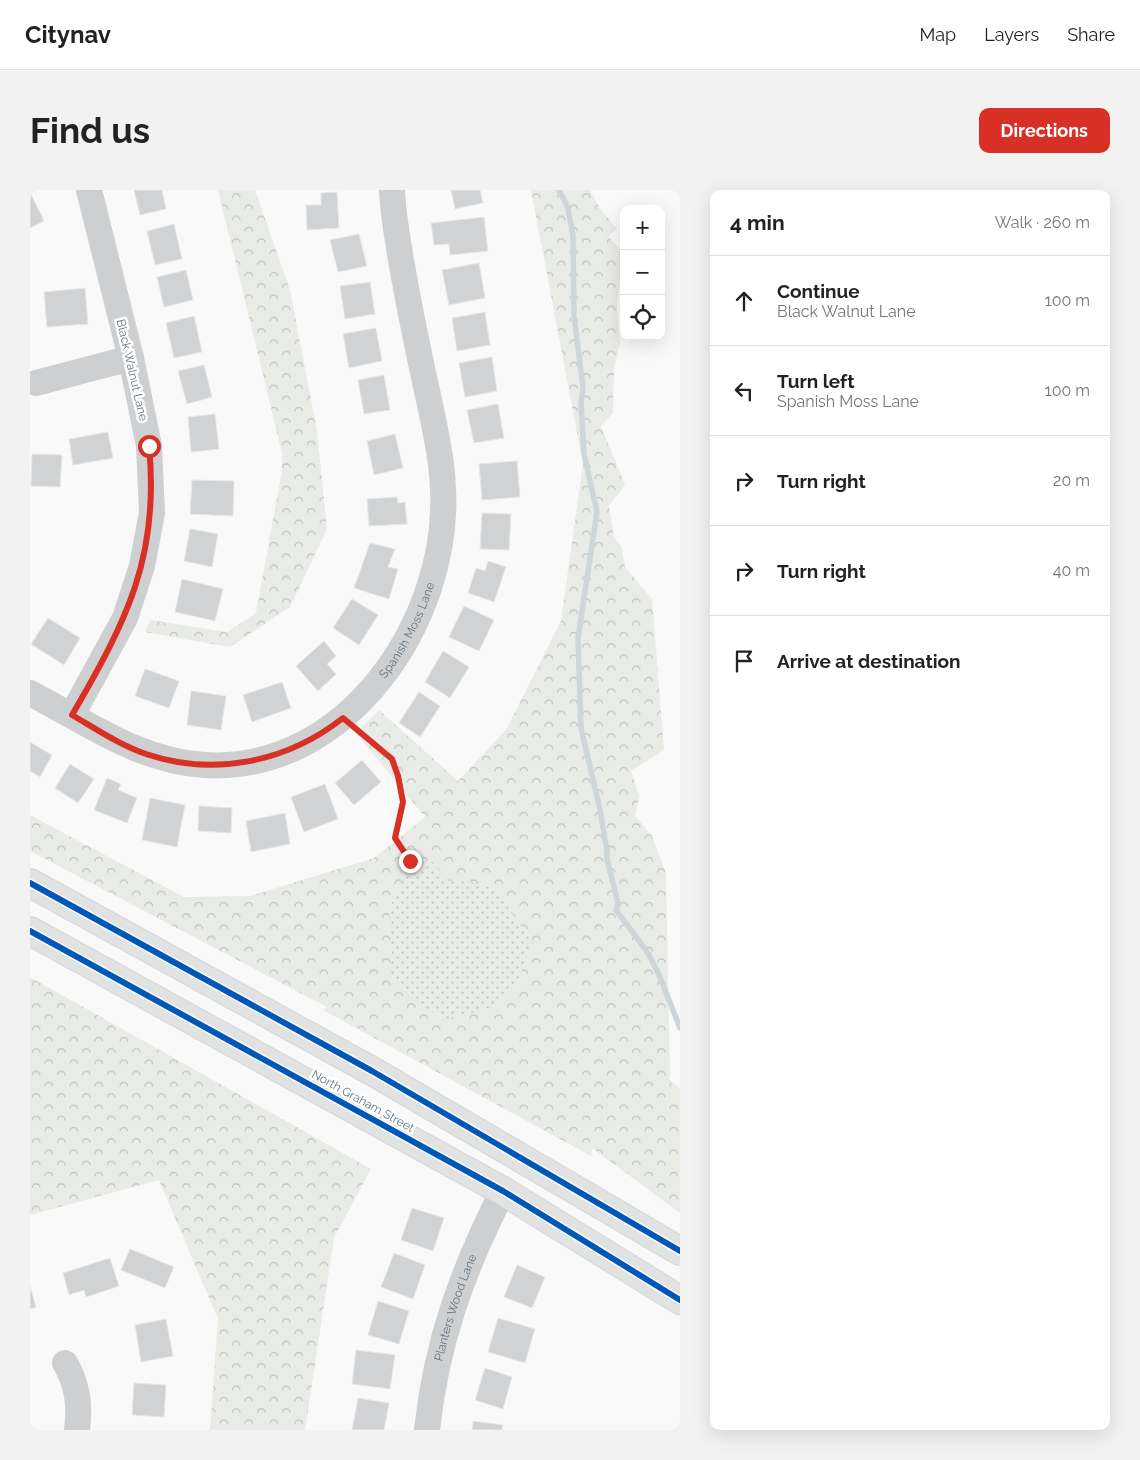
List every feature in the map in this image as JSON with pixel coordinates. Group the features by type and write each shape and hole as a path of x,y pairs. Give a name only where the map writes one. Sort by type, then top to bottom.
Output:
{"main road":[{"path":"30,883 372,1072 680,1251"},
{"name":"North Graham Street","path":"30,931 503,1191 680,1300"}],"street":[{"name":"Black Walnut Lane","path":"72,715 125,618 140,575 152,513 149,446 131,358 89,190"},
{"name":"Spanish Moss Lane","path":"30,693 146,754 177,762 205,765 230,765 258,760 287,751 310,741 343,718 364,699 409,632 428,593 438,559 444,522 441,464 412,322 395,224 392,190"},
{"path":"36,383 131,358"},
{"name":"Planters Wood Lane","path":"427,1430 430,1398 442,1343 456,1295 476,1244 503,1191"},
{"path":"65,1363 73,1377 77,1392 79,1410 77,1430"}],"path":[{"path":"343,718 392,759 398,776 403,802 395,838 410,861"}],"green space":[{"path":"218,190 255,190 290,290 317,431 327,529 290,607 230,647 145,632 150,620 227,632 256,613 282,470 282,453"},
{"path":"531,190 590,190 599,207 617,229 608,236 620,250 620,283 617,305 620,342 614,370 613,413 601,426 625,485 609,506 614,537 622,548 625,567 652,599 664,750 631,771 639,796 635,816 652,836 666,874 670,1081 680,1089 680,1213 592,1148 591,1156 323,1010 327,1007 30,851 30,815 184,897 250,896 374,858 425,817 356,733 379,710 458,781 506,730 561,621 583,464"},
{"path":"410,861 431,861 449,881 467,881 496,889 532,942 516,985 502,1001 478,1011 445,1019 409,998 388,975 392,958 389,910"},
{"path":"30,977 371,1169 334,1238 305,1430 210,1430 218,1319 159,1180 30,1215"}],"building":[{"path":"134,190 162,190 166,209 140,215"},
{"path":"451,190 480,190 483,203 455,209"},
{"path":"30,192 44,221 30,228"},
{"path":"337,192 339,228 307,230 306,205 321,205 321,193"},
{"path":"484,217 488,251 450,255 449,244 434,245 431,223"},
{"path":"174,224 182,259 155,265 147,231"},
{"path":"359,234 367,266 338,272 330,240"},
{"path":"479,263 485,298 449,305 442,270"},
{"path":"186,270 193,300 164,307 157,277"},
{"path":"370,282 375,314 345,319 340,286"},
{"path":"85,288 88,324 47,327 44,292"},
{"path":"485,312 490,345 457,351 452,318"},
{"path":"194,316 202,352 174,358 166,323"},
{"path":"376,328 382,361 349,368 343,334"},
{"path":"492,357 497,391 465,397 459,363"},
{"path":"204,365 212,397 187,404 178,371"},
{"path":"384,375 390,410 364,414 358,380"},
{"path":"498,404 504,438 474,443 467,410"},
{"path":"215,414 219,449 191,452 188,417"},
{"path":"108,432 113,458 73,465 69,439"},
{"path":"395,434 403,468 374,475 367,441"},
{"path":"32,454 62,455 60,487 31,486"},
{"path":"517,461 520,497 482,500 479,464"},
{"path":"192,480 234,481 233,516 190,514"},
{"path":"397,497 398,503 405,502 407,524 369,526 367,499"},
{"path":"482,513 511,514 509,550 480,549"},
{"path":"190,529 218,534 212,567 184,561"},
{"path":"370,543 395,549 388,567 398,569 389,599 354,588"},
{"path":"488,561 506,567 494,602 468,593 476,568 485,571"},
{"path":"182,579 223,589 215,621 175,612"},
{"path":"352,599 378,615 359,645 333,628"},
{"path":"464,606 494,620 479,651 449,637"},
{"path":"48,618 80,638 64,665 31,644"},
{"path":"324,641 336,656 327,664 336,674 318,691 296,666"},
{"path":"443,651 469,667 450,698 425,682"},
{"path":"145,669 179,681 169,708 135,696"},
{"path":"282,682 291,708 252,722 243,695"},
{"path":"191,691 226,696 221,730 187,725"},
{"path":"419,692 440,706 420,737 399,723"},
{"path":"30,742 52,755 40,777 30,771"},
{"path":"362,760 381,782 354,805 335,783"},
{"path":"70,764 94,779 78,803 55,788"},
{"path":"107,778 121,784 118,790 137,798 127,823 94,810"},
{"path":"325,784 338,819 304,832 291,797"},
{"path":"150,798 185,805 177,847 142,840"},
{"path":"199,806 232,808 231,833 198,831"},
{"path":"285,813 290,844 251,852 246,821"},
{"path":"412,1208 444,1218 433,1251 401,1240"},
{"path":"130,1249 174,1267 165,1288 121,1270"},
{"path":"394,1253 425,1265 413,1299 381,1287"},
{"path":"110,1258 119,1286 86,1297 84,1290 69,1295 63,1273"},
{"path":"517,1265 545,1277 532,1308 504,1297"},
{"path":"30,1286 36,1307 30,1309"},
{"path":"378,1301 409,1311 399,1344 368,1335"},
{"path":"498,1318 535,1329 525,1363 488,1352"},
{"path":"166,1319 173,1356 141,1362 135,1325"},
{"path":"356,1350 395,1355 390,1389 352,1384"},
{"path":"485,1368 512,1377 503,1409 475,1400"},
{"path":"134,1383 166,1385 164,1417 132,1415"},
{"path":"358,1398 389,1403 384,1430 352,1430"},
{"path":"473,1421 503,1425 502,1430 472,1430"}],"waterway":[{"path":"559,190 568,208 573,235 574,316 583,387 581,403 584,454 597,512 578,638 581,728 599,805 607,859 618,903 616,910 648,953 660,977 680,1028"}],"cycle path":[{"path":"30,883 372,1071 680,1251"},
{"path":"30,931 503,1191 680,1300"}],"route":[{"path":"149,446 152,513 142,566 135,591 125,618 72,715 97,730 146,754 177,762 205,765 230,765 258,760 287,751 310,741 343,718 392,759 398,776 403,802 395,838 410,861"}]}
